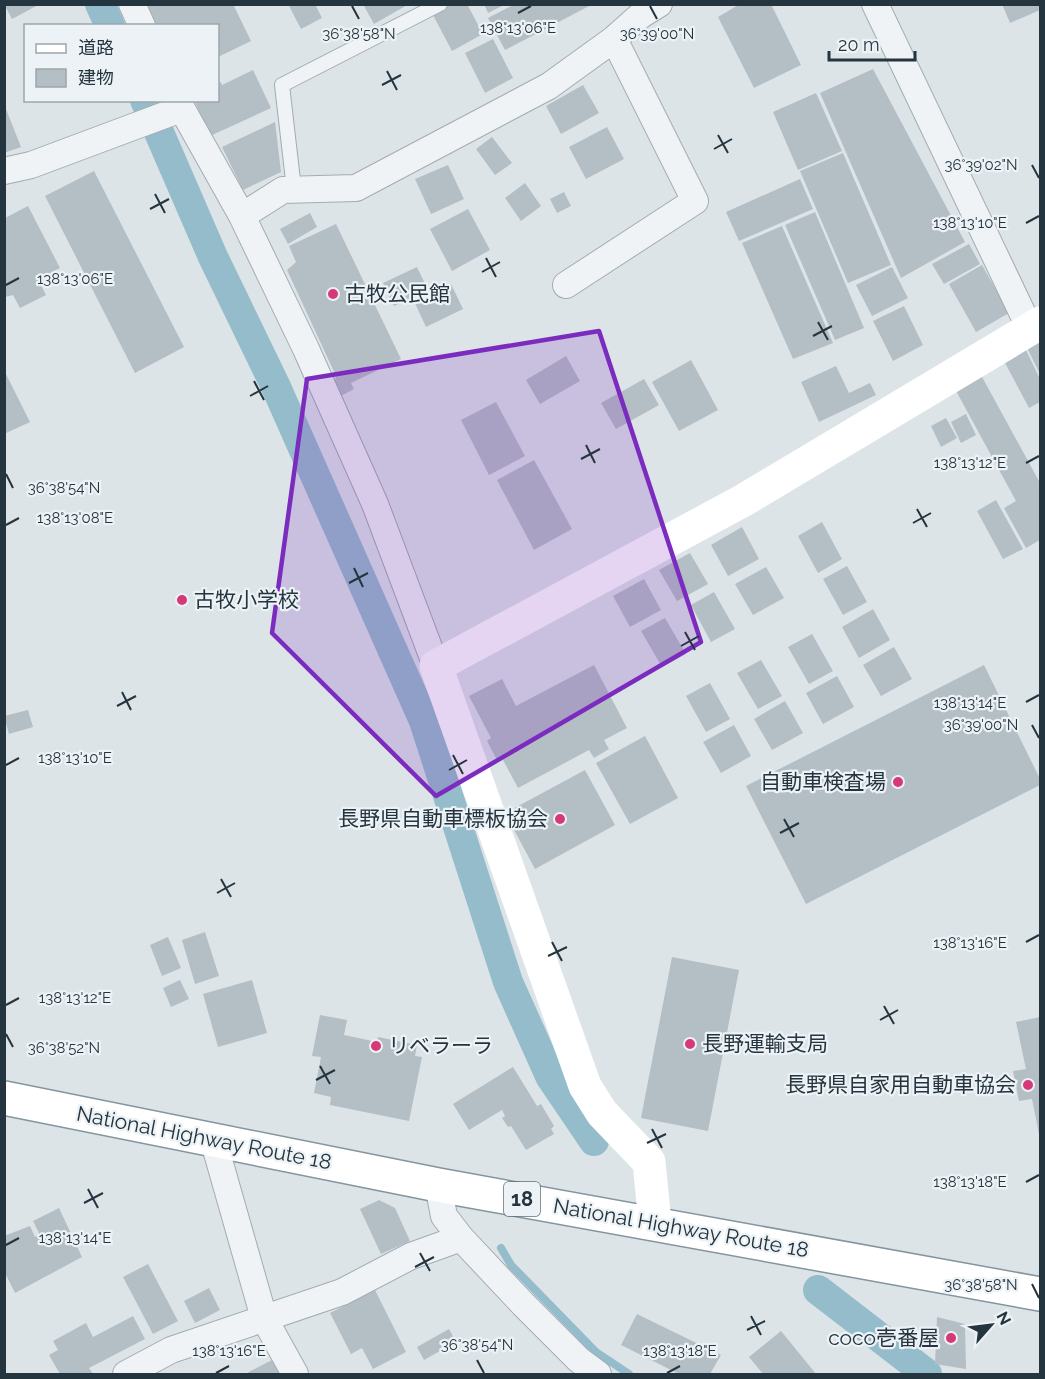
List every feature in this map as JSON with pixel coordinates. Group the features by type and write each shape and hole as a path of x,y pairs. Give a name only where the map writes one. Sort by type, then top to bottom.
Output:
{"main road":[{"path":"655,1222 649,1162 602,1113 585,1086 436,666 744,500 1035,326"},
{"name":"National Highway Route 18","path":"4,1098 438,1185 655,1222 1041,1294"}],"street":[{"path":"132,4 141,24"},
{"path":"875,4 1035,326"},
{"path":"242,216 283,190 356,188 549,86 614,39 645,8"},
{"path":"567,285 695,201 614,39"},
{"path":"4,171 31,165 120,132 179,105 242,216 306,348 375,504 436,666"},
{"path":"213,1140 264,1318 295,1374"},
{"path":"438,1185 444,1216 461,1238 579,1360 598,1374"},
{"path":"126,1374 171,1350 342,1292 411,1256 461,1238"}],"lane":[{"path":"294,189 282,85 440,4"}],"highlighted area":[{"path":"599,331 701,642 436,796 272,633 307,379"}],"building":[{"path":"4,4 40,4 12,19"},
{"path":"146,4 233,4 251,41 219,57 219,24 156,24"},
{"path":"288,4 315,4 322,18 301,29"},
{"path":"363,4 409,4 374,24"},
{"path":"452,4 467,4 483,34 452,51 433,15"},
{"path":"484,4 506,4 488,13"},
{"path":"515,4 593,4 505,50 488,18"},
{"path":"740,4 771,4 801,65 754,88 718,17"},
{"path":"1002,4 1040,4 1040,10 1010,23"},
{"path":"493,39 513,78 485,93 465,53"},
{"path":"873,69 965,242 901,278 820,93"},
{"path":"253,70 271,108 210,136 195,102 219,102 219,83 222,85"},
{"path":"583,85 599,113 561,134 546,106"},
{"path":"816,93 842,151 798,170 773,112"},
{"path":"4,104 21,147 4,153"},
{"path":"275,122 281,172 243,190 222,147"},
{"path":"607,127 624,159 586,179 569,147"},
{"path":"492,137 512,163 495,175 476,149"},
{"path":"843,153 891,265 848,283 800,171"},
{"path":"448,165 464,199 431,214 415,179"},
{"path":"94,171 184,347 135,373 45,196"},
{"path":"800,179 813,209 739,241 726,212"},
{"path":"525,183 541,206 521,221 505,198"},
{"path":"564,192 571,206 557,213 550,199"},
{"path":"28,206 60,268 38,279 46,295 20,308 13,295 5,297 5,218"},
{"path":"468,209 490,250 452,271 430,229"},
{"path":"815,212 864,328 835,340 785,225"},
{"path":"310,213 317,227 288,244 280,229"},
{"path":"336,224 401,359 351,383 354,389 339,397 334,385 336,376 287,270 296,262 289,246"},
{"path":"782,226 833,343 793,359 742,243"},
{"path":"969,244 980,264 944,284 932,264"},
{"path":"982,265 1009,313 976,332 949,284"},
{"path":"417,267 428,290 394,306 383,283"},
{"path":"892,267 908,298 872,316 856,285"},
{"path":"451,284 463,309 426,327 414,301"},
{"path":"904,306 923,345 893,361 873,321"},
{"path":"1040,340 1040,374 1027,348"},
{"path":"1025,348 1040,379 1040,402 1029,408 1003,359"},
{"path":"566,356 580,381 540,404 526,380"},
{"path":"691,360 718,410 679,431 652,382"},
{"path":"836,366 849,393 870,383 876,395 819,422 801,382"},
{"path":"4,370 30,422 4,434"},
{"path":"981,375 1040,483 1040,540 1026,548 1004,508 1016,501 955,389"},
{"path":"644,379 659,405 616,429 601,403"},
{"path":"496,402 525,456 489,475 461,420"},
{"path":"966,414 976,435 961,443 951,422"},
{"path":"946,418 957,438 941,447 931,426"},
{"path":"534,460 572,529 534,550 497,480"},
{"path":"996,500 1023,549 1003,559 977,511"},
{"path":"822,522 842,559 818,573 798,536"},
{"path":"742,527 759,559 728,576 711,545"},
{"path":"690,553 708,584 677,601 659,570"},
{"path":"847,566 867,602 843,615 823,579"},
{"path":"766,567 784,598 753,615 735,584"},
{"path":"644,579 661,610 630,627 613,596"},
{"path":"714,592 735,629 711,642 691,605"},
{"path":"873,609 890,640 859,658 842,627"},
{"path":"665,618 686,654 662,667 641,631"},
{"path":"812,634 833,671 809,684 788,647"},
{"path":"894,647 912,679 881,696 863,665"},
{"path":"761,660 782,696 758,709 737,673"},
{"path":"594,665 627,728 604,740 609,749 594,758 589,750 518,788 502,758 497,760 487,741 491,738 469,696 502,679 516,706"},
{"name":"自動車検査場","path":"984,665 1040,779 1040,785 806,904 746,786"},
{"path":"837,676 854,707 823,724 806,693"},
{"path":"710,683 730,719 706,732 686,696"},
{"path":"785,701 803,733 772,750 754,719"},
{"path":"28,710 33,727 9,734 4,716"},
{"path":"734,725 751,756 721,773 703,742"},
{"path":"645,736 678,798 630,824 596,763"},
{"name":"長野県自動車標板協会","path":"585,770 615,825 535,869 505,813"},
{"path":"205,932 219,976 195,984 182,940"},
{"path":"168,937 181,968 162,976 150,945"},
{"name":"長野運輸支局","path":"672,957 739,970 708,1131 641,1118"},
{"path":"180,980 189,999 171,1007 163,988"},
{"path":"252,980 267,1033 218,1047 203,994"},
{"path":"320,1015 347,1020 344,1035 377,1042 378,1037 417,1045 415,1056 422,1057 409,1121 330,1105 331,1097 314,1093 321,1057 312,1056"},
{"name":"長野県自家用自動車協会","path":"1040,1017 1039,1134 1032,1099 1019,1101 1013,1071 1026,1069 1016,1022"},
{"path":"513,1067 537,1106 541,1104 554,1126 551,1129 554,1134 526,1150 511,1126 508,1127 502,1118 505,1116 502,1110 469,1130 453,1104"},
{"path":"379,1200 395,1208 410,1241 381,1254 360,1209"},
{"path":"59,1208 82,1257 15,1293 4,1271 4,1236 30,1226 35,1237 40,1235 33,1221"},
{"path":"148,1264 178,1321 153,1334 123,1277"},
{"path":"209,1288 220,1310 195,1323 184,1301"},
{"path":"375,1290 406,1352 373,1369 362,1348 351,1354 330,1313"},
{"path":"637,1314 721,1355 710,1374 679,1374 621,1345"},
{"path":"133,1316 145,1339 89,1368 93,1374 60,1374 49,1355 58,1350 53,1341 86,1323 93,1337"},
{"name":"coco壱番屋","path":"937,1317 965,1324 966,1369 935,1364"},
{"path":"449,1329 456,1342 424,1360 417,1347"},
{"path":"781,1331 816,1374 763,1374 749,1357"},
{"path":"274,1359 282,1374 245,1374"}],"waterway":[{"path":"100,4 109,24"},
{"path":"146,102 213,257 276,387 424,721 508,982 550,1076 594,1141"},
{"path":"501,1248 511,1265 596,1352 629,1374"},
{"path":"818,1290 927,1374"}],"place":[{"name":"古牧公民館","path":"333,294"},
{"name":"古牧小学校","path":"182,600"},
{"name":"自動車検査場","path":"898,782"},
{"name":"長野県自動車標板協会","path":"560,819"},
{"name":"長野運輸支局","path":"690,1044"},
{"name":"リベラーラ","path":"376,1046"},
{"name":"長野県自家用自動車協会","path":"1028,1085"},
{"name":"coco壱番屋","path":"951,1338"}]}
